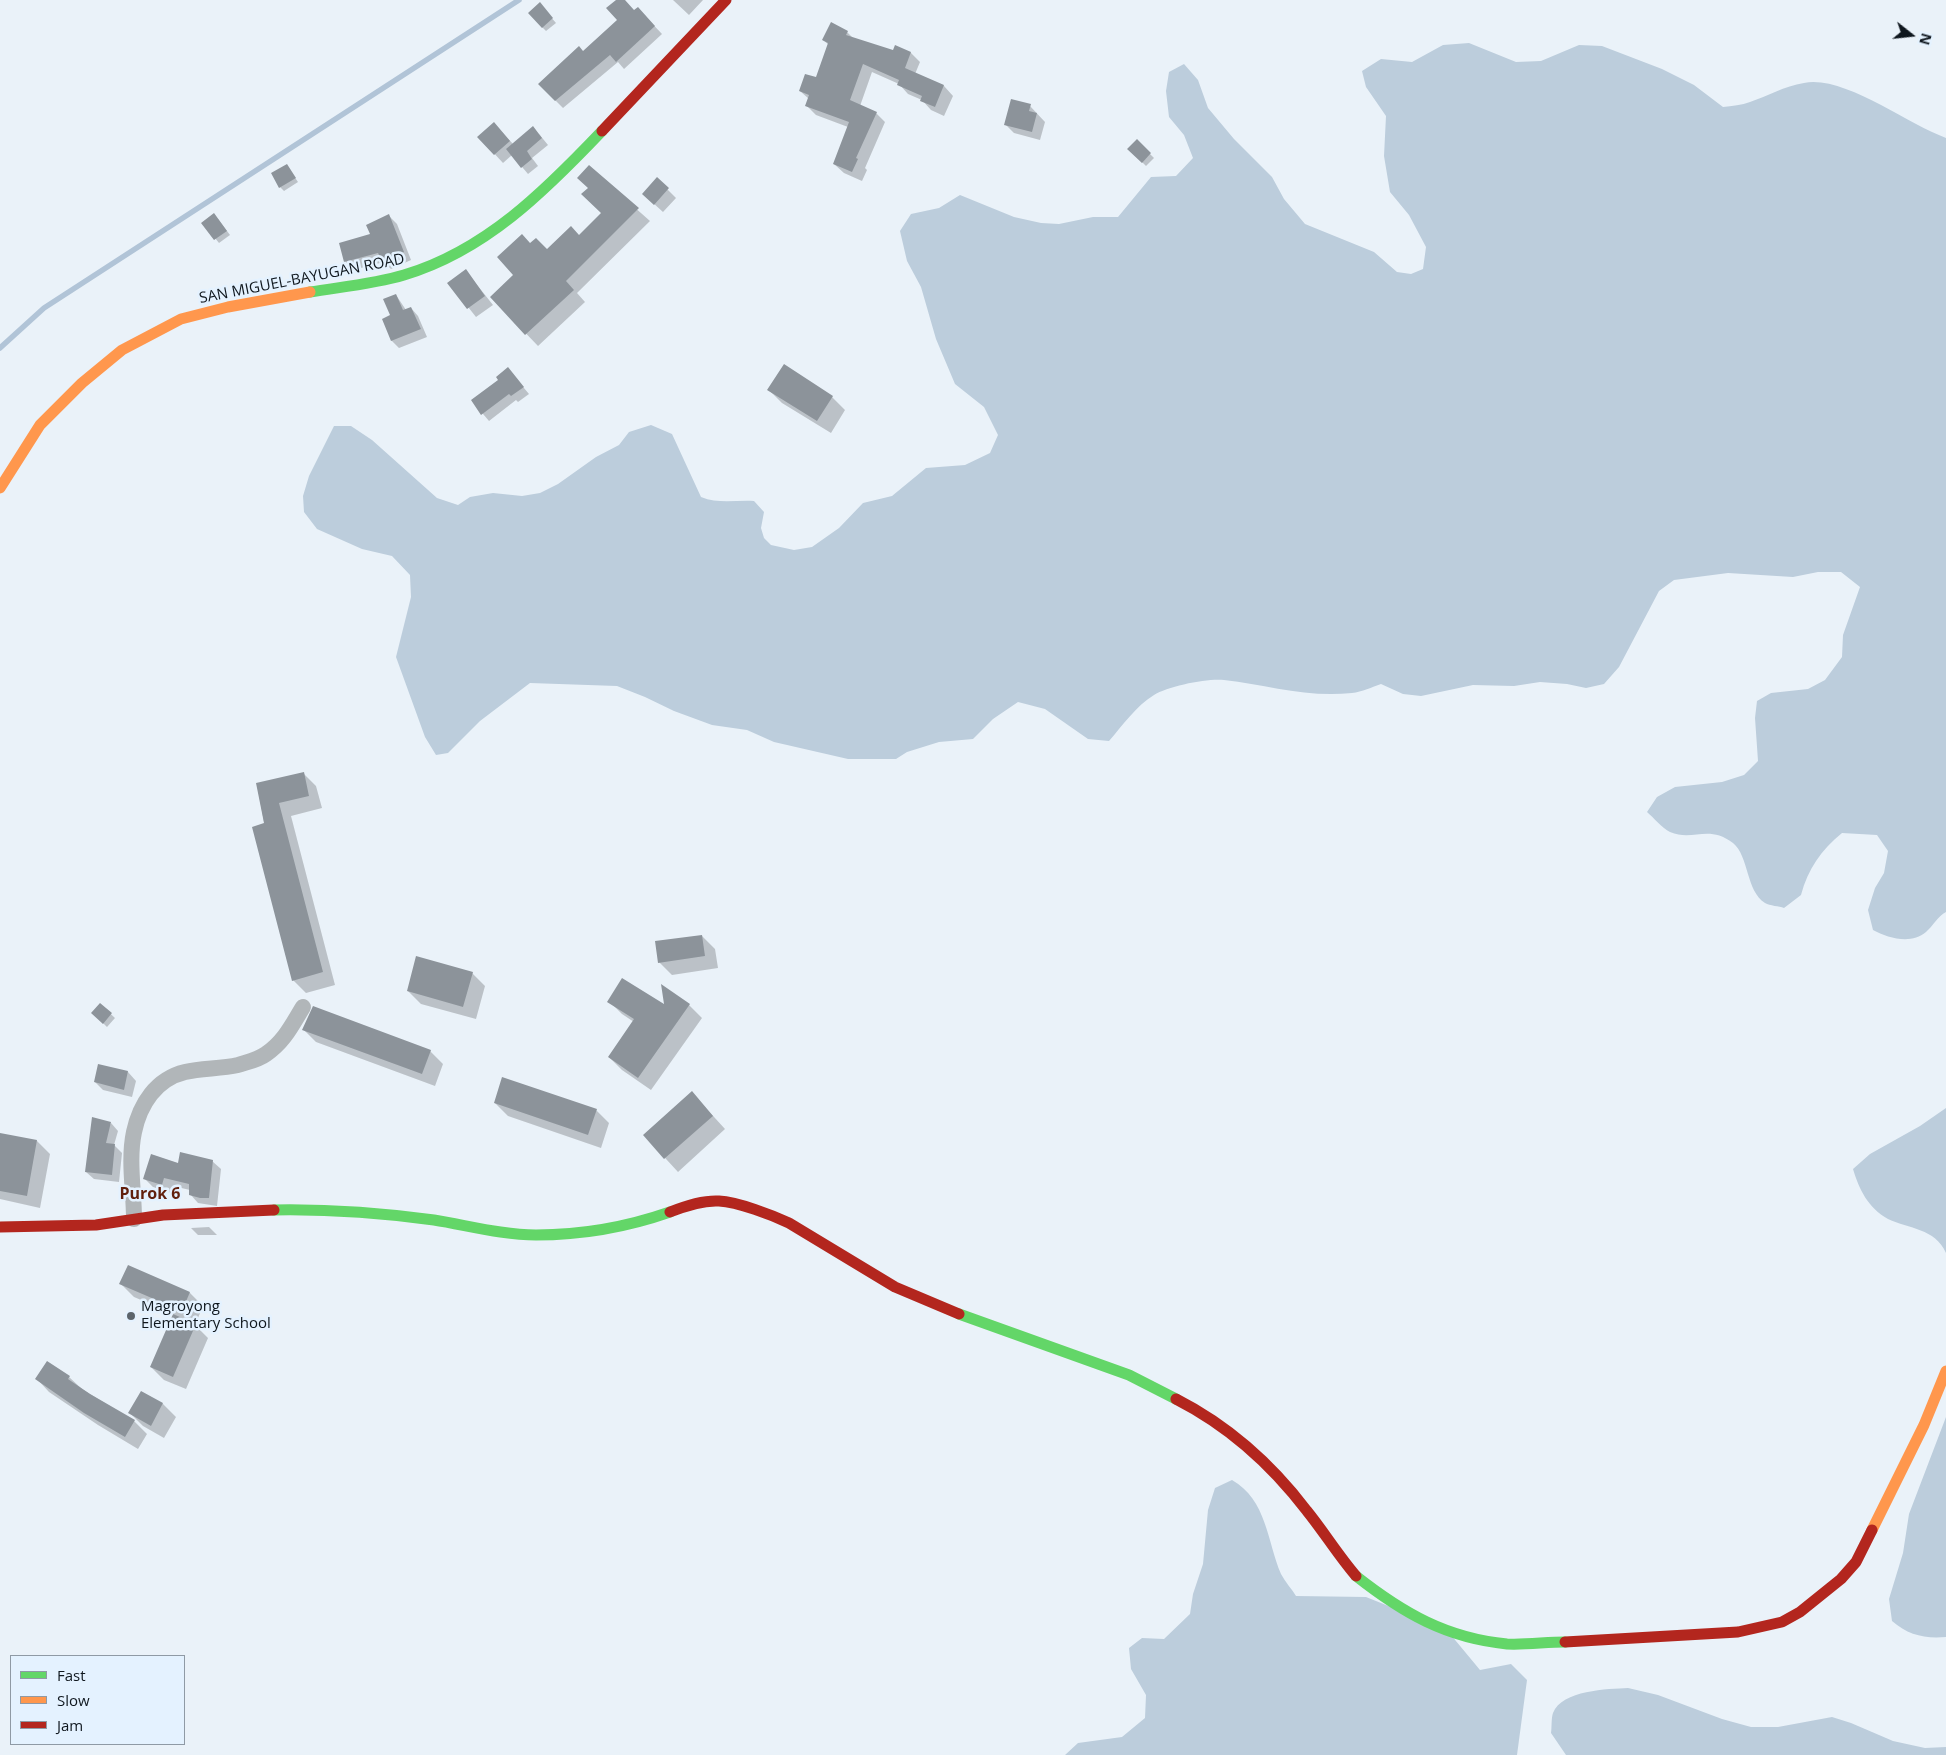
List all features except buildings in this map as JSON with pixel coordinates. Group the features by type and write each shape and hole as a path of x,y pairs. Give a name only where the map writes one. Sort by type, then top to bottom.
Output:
{"street":[{"name":"SAN MIGUEL-BAYUGAN ROAD","path":"0,488 40,425 82,383 122,350 173,323 228,307 402,276 442,262 479,242 554,182 726,0"},
{"path":"134,1220 131,1156 134,1132 142,1106 158,1086 171,1077 186,1072 228,1067 264,1056 282,1042 303,1007"},
{"path":"0,1227 96,1225 217,1210 308,1209 410,1217 533,1235 571,1234 621,1226 686,1206 711,1201 771,1215 789,1223 895,1286 985,1325 1129,1375 1184,1402 1223,1428 1263,1460 1306,1509 1355,1575 1391,1603 1439,1629 1473,1639 1509,1644 1679,1637 1738,1632 1782,1622 1800,1612 1841,1579 1856,1562 1924,1424 1946,1371"}],"shaded area":[{"path":"1469,43 1516,62 1541,61 1579,45 1602,46 1662,69 1694,85 1723,107 1757,100 1797,84 1820,82 1856,93 1946,138 1946,912 1920,936 1907,939 1892,938 1873,930 1868,910 1875,888 1884,873 1888,851 1877,835 1842,833 1816,861 1807,877 1801,895 1784,908 1767,904 1759,898 1754,890 1742,856 1733,843 1724,837 1716,835 1678,835 1670,832 1647,812 1657,797 1675,787 1722,782 1744,775 1758,761 1755,718 1757,701 1771,693 1808,689 1825,680 1842,657 1843,635 1860,587 1841,572 1818,572 1793,577 1728,573 1674,580 1659,591 1619,667 1604,684 1586,688 1567,684 1540,682 1514,686 1473,685 1421,696 1403,694 1381,684 1363,691 1319,694 1240,682 1208,680 1178,686 1147,699 1109,741 1088,739 1045,709 1018,702 993,719 973,739 939,742 907,752 896,759 848,759 774,742 747,730 712,725 617,686 530,683 480,721 448,753 436,755 425,737 396,657 411,597 410,575 392,556 362,549 317,529 304,512 303,496 309,476 334,426 351,426 372,440 437,498 458,505 470,497 493,493 522,496 540,493 558,484 596,457 619,445 629,432 651,425 672,434 701,497 720,501 754,501 764,512 761,528 764,538 771,545 794,550 812,547 839,528 863,503 892,496 926,468 965,465 990,453 998,435 984,407 955,384 936,339 921,287 907,261 900,231 911,214 939,208 960,195 1014,217 1041,223 1059,224 1093,217 1118,217 1151,177 1176,176 1193,158 1184,135 1169,117 1166,91 1169,72 1184,64 1198,80 1208,108 1234,139 1272,177 1284,199 1305,224 1374,252 1397,272 1411,274 1423,269 1426,247 1409,215 1390,192 1384,156 1386,116 1366,87 1362,71 1381,59 1412,62 1443,45"},
{"path":"1946,1108 1946,1253 1941,1245 1928,1234 1881,1215 1861,1191 1853,1169 1870,1154 1920,1126"},
{"path":"1946,1417 1946,1637 1931,1637 1911,1633 1892,1621 1889,1599 1903,1553 1909,1514"},
{"path":"1232,1480 1244,1488 1259,1510 1281,1574 1296,1596 1366,1597 1446,1629 1480,1670 1511,1664 1527,1680 1517,1755 1065,1755 1078,1743 1122,1737 1145,1718 1146,1695 1131,1669 1129,1648 1142,1638 1164,1639 1190,1614 1193,1594 1203,1564 1208,1510 1215,1488"},
{"path":"1628,1688 1658,1695 1722,1719 1751,1727 1778,1727 1832,1717 1893,1741 1925,1748 1946,1747 1946,1755 1566,1755 1551,1733 1552,1715 1558,1705 1575,1695 1586,1692"}],"waterway":[{"path":"0,348 44,308 519,0"}],"traffic: fast":[{"path":"310,292 393,278 433,264 461,251 487,235 536,197 602,131"},
{"path":"274,1210 394,1215 523,1235 570,1234 604,1229 670,1212"},
{"path":"959,1314 1129,1375 1176,1399"},
{"path":"1356,1576 1408,1612 1445,1630 1485,1641 1507,1644 1565,1642"}],"traffic: slow":[{"path":"0,488 40,425 82,383 122,350 181,319 228,307 310,292"},
{"path":"1872,1530 1924,1425 1946,1371"}],"traffic: jam":[{"path":"602,131 726,0"},
{"path":"670,1212 707,1201 727,1202 755,1209 789,1223 895,1287 959,1314"},
{"path":"0,1227 96,1225 163,1215 274,1210"},
{"path":"1176,1399 1213,1421 1264,1462 1293,1494 1356,1576"},
{"path":"1565,1642 1738,1632 1782,1622 1800,1612 1841,1579 1856,1562 1872,1530"}],"place":[{"name":"Magroyong Elementary School","path":"131,1316"}],"district":[{"name":"Purok 6","path":"150,1194"}]}
